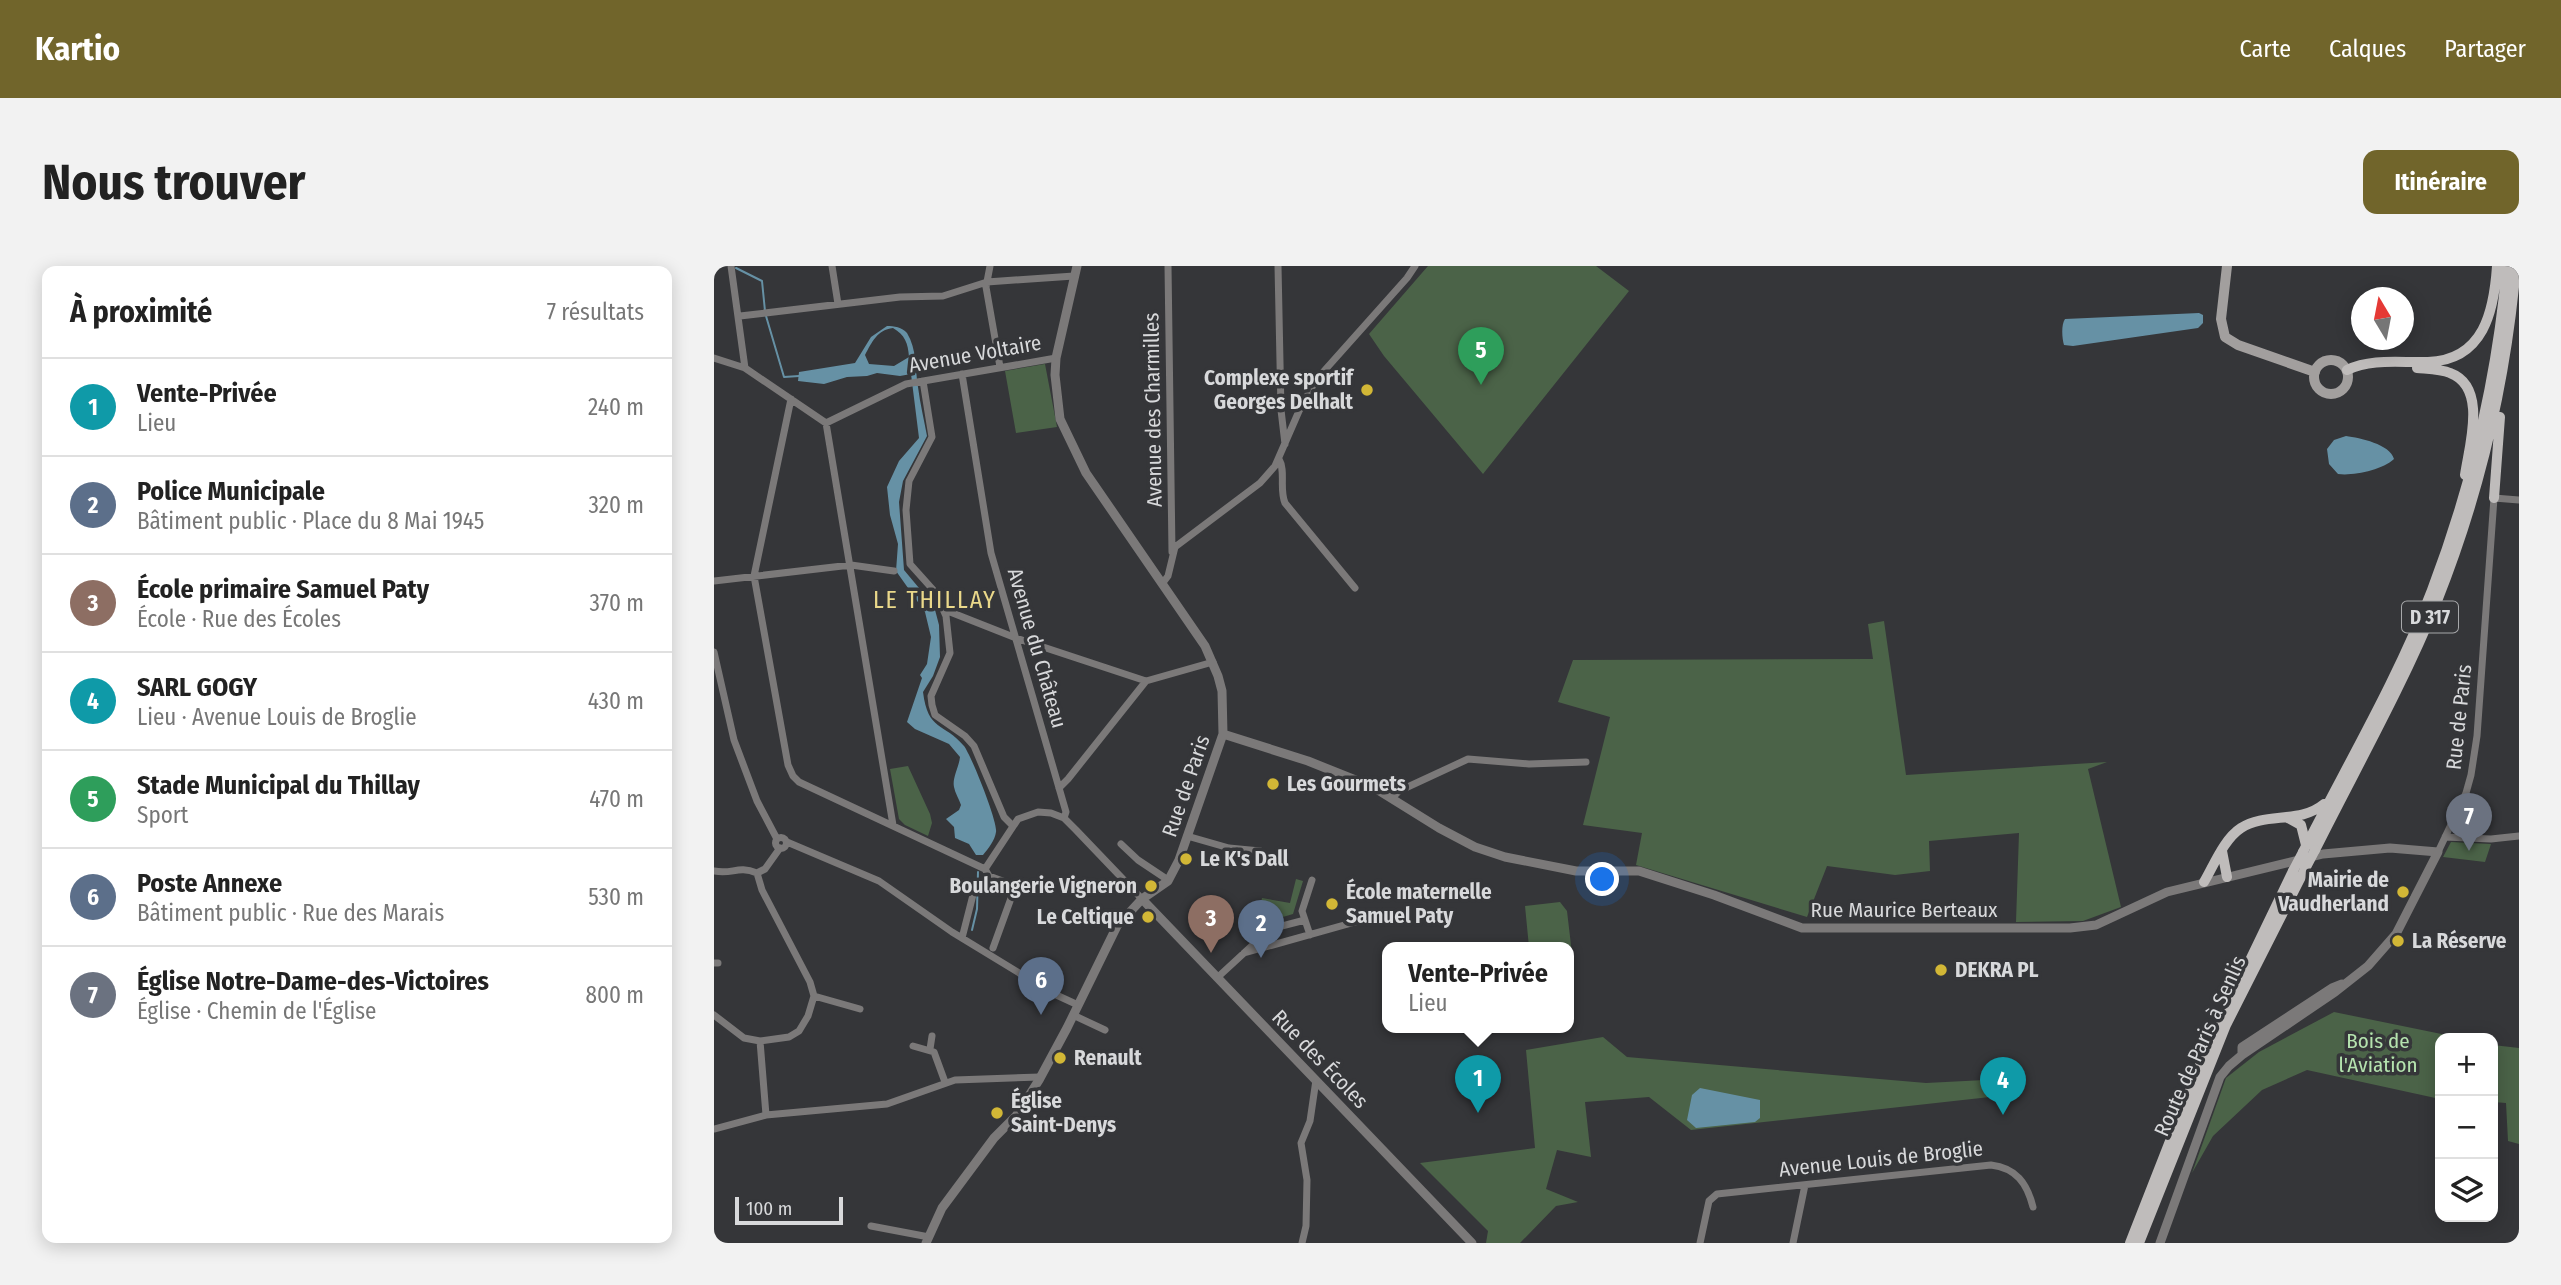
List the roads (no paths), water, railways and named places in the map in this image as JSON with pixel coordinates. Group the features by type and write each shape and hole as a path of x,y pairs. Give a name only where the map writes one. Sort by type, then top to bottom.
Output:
{"main road":[{"path":"2227,266 2221,319 2225,337 2238,345 2315,372"},
{"path":"2347,370 2361,364 2446,359 2469,346 2483,331 2492,311 2497,266"},
{"name":"D 317","path":"2312,850 2329,800 2421,616 2460,509 2492,382 2507,266"},
{"name":"D 317","path":"2312,850 2407,668 2436,604 2462,533 2480,477 2504,368 2516,266"},
{"path":"2330,360 2338,361 2347,370 2349,378 2341,392 2325,393 2318,388 2314,380 2315,372 2319,365 2330,360"},
{"path":"2388,363 2450,373 2466,386 2472,399 2473,425 2460,509"},
{"path":"2494,498 2504,368"},
{"path":"2204,882 2222,851 2243,827 2310,814 2329,800"},
{"path":"2288,818 2301,825 2312,850"},
{"name":"Route de Paris à Senlis","path":"2139,1243 2226,1025 2312,850"},
{"name":"Route de Paris à Senlis","path":"2130,1243 2201,1062 2293,871 2312,850"},
{"path":"2222,851 2227,877"}],"street":[{"path":"731,266 740,316 745,368"},
{"path":"832,266 838,304"},
{"path":"990,266 986,287 1000,368"},
{"name":"Rue de Paris","path":"928,1240 942,1208 994,1139 1016,1116 1041,1077 1116,926 1142,899 1168,880 1179,860 1223,734 1222,691 1205,646 1073,450 1060,419 1055,375 1056,358 1077,266"},
{"name":"Avenue des Charmilles","path":"1168,266 1172,553"},
{"path":"1278,266 1281,410 1286,445"},
{"path":"1162,584 1168,576 1172,553 1179,543 1260,483 1279,459 1299,411 1316,380 1415,266"},
{"path":"740,316 908,297 943,296 987,282 1074,276"},
{"path":"714,358 745,368 826,423 893,825"},
{"name":"Avenue Voltaire","path":"826,423 917,382 1056,358"},
{"name":"Avenue du Château","path":"962,374 991,553 1066,812 1064,818"},
{"path":"917,382 932,437 908,488 908,556 913,569 936,593 944,610 950,653 931,695 932,705 935,715 965,736 974,746 1004,817 1013,826"},
{"path":"791,399 754,576 788,765 799,782 985,869 989,876 1011,884 1014,890 993,948"},
{"path":"1279,459 1283,466 1281,492 1285,503 1355,588"},
{"path":"2494,498 2519,500"},
{"name":"Rue de Paris","path":"2160,1243 2220,1077 2242,1055 2242,1048 2368,966 2396,934 2466,793 2477,736 2494,498"},
{"path":"714,581 851,565 894,571"},
{"path":"944,610 1016,638 1146,681 1213,662"},
{"path":"714,652 734,740 757,801 778,843 785,847 787,842 879,881 1105,1030"},
{"path":"1059,788 1146,681"},
{"name":"Rue Maurice Berteaux","path":"1223,734 1308,761 1373,788 1475,847 1505,857 1576,871 1639,871 1714,895 1802,928 2070,928 2096,925 2167,892 2275,866 2312,850 2390,848 2438,852"},
{"path":"1392,798 1399,791 1468,759 1529,764 1586,762"},
{"path":"985,869 1013,826 1027,814 1051,813 1064,818 1142,899"},
{"path":"1187,836 1229,848 1260,851"},
{"path":"2445,837 2491,839 2519,836"},
{"path":"714,871 726,873 744,868 757,873 765,869 778,843"},
{"path":"1121,844 1138,860 1168,880"},
{"path":"714,1015 744,1038 760,1041 789,1037 799,1031 808,1016 814,996 810,982 762,890 757,873"},
{"path":"1310,935 1302,911 1312,880"},
{"path":"962,938 974,891"},
{"name":"Rue des Écoles","path":"1142,899 1472,1243"},
{"path":"1244,953 1373,917"},
{"path":"1217,977 1270,929 1305,920"},
{"path":"814,996 860,1009"},
{"path":"932,1036 930,1049 939,1063 945,1082"},
{"path":"760,1041 766,1115"},
{"path":"913,1046 930,1049"},
{"path":"714,1129 766,1115 887,1104 945,1082 1041,1077"},
{"path":"1302,1243 1306,1226 1307,1180 1301,1143 1311,1115 1316,1080"},
{"name":"Avenue Louis de Broglie","path":"1700,1243 1710,1198 1717,1194 2006,1166 2017,1174 2029,1192 2033,1207"},
{"path":"1793,1243 1805,1185"},
{"path":"871,1226 928,1240"}],"water":[{"path":"2199,313 2203,315 2203,323 2198,328 2073,346 2064,345 2063,342 2062,328 2065,319"},
{"path":"887,326 900,328 907,333 914,352 927,436 903,481 899,502 904,570 934,606 939,625 940,657 923,692 925,705 933,720 964,746 993,816 996,832 983,855 976,855 969,844 955,838 954,827 946,819 959,810 961,805 954,784 960,757 949,744 915,729 907,722 922,678 920,675 927,664 931,637 925,612 896,571 898,544 890,515 887,487 899,461 919,438 911,374 900,376 877,373 847,377 824,384 798,381 799,372 855,363 871,337","holes":["893,328 905,340 909,357 894,366 869,364 865,355 876,337"]},
{"path":"2346,436 2381,446 2387,449 2394,459 2368,471 2338,474 2329,464 2327,449 2334,440"},
{"path":"1700,1088 1760,1100 1760,1118 1755,1122 1696,1128 1687,1120 1692,1095"}],"waterway":[{"path":"736,268 762,281 765,311"},
{"path":"766,316 784,377 799,376"},
{"path":"972,930 977,909 978,872"}],"place":[{"name":"Stade Municipal du Thillay","path":"1481,385"},
{"name":"Complexe sportif Georges Delhalt","path":"1367,390"},
{"name":"Les Gourmets","path":"1273,784"},
{"name":"Église Notre-Dame-des-Victoires","path":"2469,851"},
{"name":"Le K's Dall","path":"1186,859"},
{"name":"Boulangerie Vigneron","path":"1151,886"},
{"name":"Mairie de Vaudherland","path":"2403,892"},
{"name":"École maternelle Samuel Paty","path":"1332,904"},
{"name":"Le Celtique","path":"1148,917"},
{"name":"La Réserve","path":"2398,941"},
{"name":"École primaire Samuel Paty","path":"1211,953"},
{"name":"Police Municipale","path":"1261,958"},
{"name":"DEKRA PL","path":"1941,970"},
{"name":"Poste Annexe","path":"1041,1015"},
{"name":"Renault","path":"1060,1058"},
{"name":"Église Saint-Denys","path":"997,1113"},
{"name":"Vente-Privée","path":"1478,1113"},
{"name":"SARL GOGY","path":"2003,1115"}],"district":[{"name":"LE THILLAY","path":"935,600"}],"park label":[{"name":"Bois de l'Aviation","path":"2378,1053"}]}
